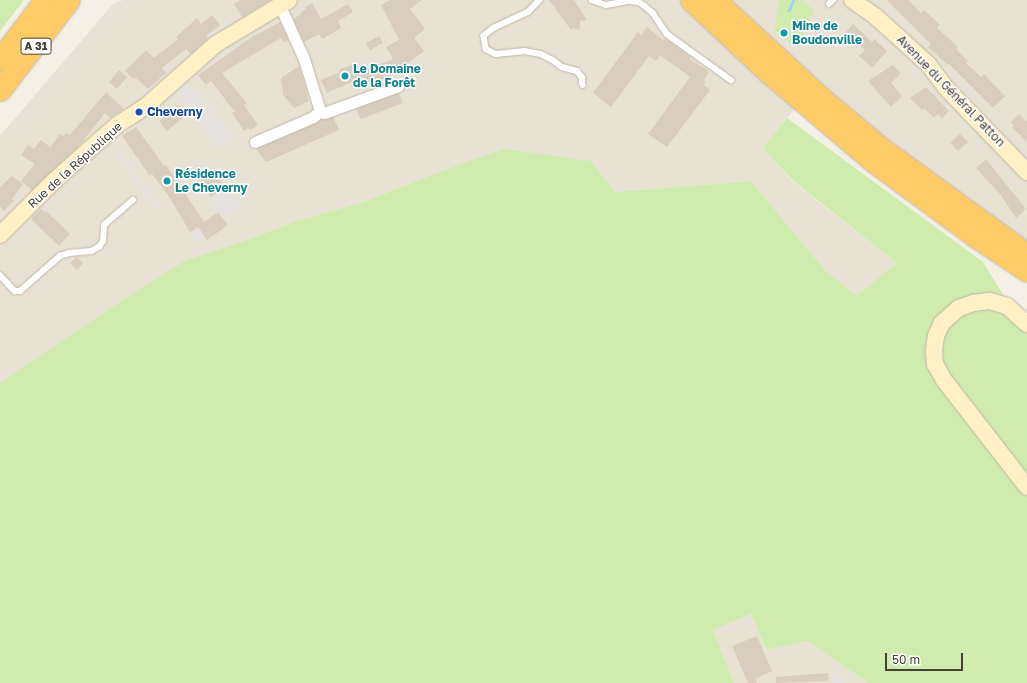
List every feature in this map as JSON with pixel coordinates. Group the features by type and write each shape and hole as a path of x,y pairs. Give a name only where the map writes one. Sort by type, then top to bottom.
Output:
{"highway":[{"name":"A 31","path":"0,59 46,0"},
{"name":"A 31","path":"0,90 69,0"},
{"path":"702,3 812,90 881,148 1027,254"},
{"path":"702,3 791,93 874,162 976,237 1027,271"}],"street":[{"name":"Avenue du Général Patton","path":"852,0 875,16 928,64 946,88 1027,172"},
{"path":"285,3 320,111"},
{"name":"Rue de la République","path":"0,235 54,181 117,125 139,112 216,44 285,3"},
{"path":"320,111 324,113 398,86"},
{"path":"255,142 313,117 320,111"},
{"path":"1027,324 1007,306 989,301 973,303 959,308 942,323 936,336 934,351 935,364 944,380 1027,487"}],"lane":[{"path":"540,0 529,12 494,28 484,36 486,49 496,54 525,51 542,54 562,67 577,71 582,77 583,85"},
{"path":"592,0 606,5 629,1 639,2 653,13 667,34 731,80"},
{"path":"0,275 15,291 20,291 60,256 69,253 91,251 103,242 104,225 133,200"}],"shaded area":[{"path":"123,0 1027,0 1027,245 954,193 817,85 787,118 763,148 792,181 897,263 855,297 824,269 751,181 615,192 591,161 442,171 361,203 296,221 250,239 0,397 0,136 113,4"},
{"path":"185,82 194,92 197,89 234,138 218,148 175,91"},
{"path":"119,149 159,207 156,209 115,151"},
{"path":"225,187 241,207 224,219 209,199"},
{"path":"198,229 204,238 197,243 191,234"},
{"path":"751,614 767,650 808,641 868,683 734,683 713,630"},
{"path":"844,674 844,683 833,683 832,675"}],"green space":[{"path":"0,0 24,0 0,31"},
{"path":"779,0 801,0 814,10 804,33 793,45 774,32"},
{"path":"787,118 983,262 1027,334 1027,683 868,683 808,641 767,650 751,614 713,630 734,683 0,683 0,383 127,297 185,261 250,239 296,221 361,203 442,171 504,149 591,161 615,192 751,181 824,269 856,296 897,263 792,180 763,148"}],"building":[{"path":"240,0 271,0 242,17 234,4"},
{"path":"390,0 422,0 410,9 425,29 414,38 424,51 393,75 365,86 362,77 327,93 321,80 340,72 338,70 357,63 360,72 393,59 386,47 399,40 381,5"},
{"path":"549,0 574,0 587,20 580,21 580,30 573,28 571,30"},
{"path":"887,0 909,0 921,13 924,10 940,25 937,28 958,47 956,49 968,61 966,63 981,77 984,74 1005,96 993,108 949,64 948,65 928,47 931,44"},
{"path":"312,3 321,19 348,4 353,12 338,21 341,28 322,39 319,34 304,42 293,19 306,9 305,7"},
{"path":"212,15 220,25 206,36 208,38 191,54 186,49 162,68 166,73 148,89 136,78 134,79 125,71 146,50 154,58 178,39 176,37 197,18 201,24"},
{"path":"280,22 288,40 284,42 281,38 222,73 247,103 244,105 258,125 250,130 248,128 244,131 232,113 235,112 211,81 206,85 198,75 252,37"},
{"path":"853,24 872,42 874,39 887,51 872,68 859,56 865,50 846,32"},
{"path":"647,27 663,40 665,38 691,57 689,59 706,69 709,73 704,80 706,82 704,85 710,90 667,147 648,134 690,77 660,55 656,61 649,56 611,107 593,93 638,32 641,35"},
{"path":"379,36 383,43 370,50 366,43"},
{"path":"893,65 901,73 891,83 902,96 891,107 868,81"},
{"path":"299,66 309,101 294,108 283,95 281,78"},
{"path":"119,70 127,77 117,89 109,82"},
{"path":"926,87 949,111 942,119 938,114 934,118 924,108 922,110 910,98"},
{"path":"106,92 124,109 110,118 105,113 80,145 32,190 21,181 35,164 21,155 28,145 34,149 41,140 50,147 60,134 63,136 67,133 70,135"},
{"name":"Le Domaine de la Forêt","path":"399,93 403,103 361,119 356,109"},
{"path":"178,105 186,115 167,131 159,121"},
{"path":"1019,114 1027,122 1027,142 1012,127 1014,125 1011,122"},
{"path":"333,117 339,130 266,162 256,149 316,123 321,119"},
{"name":"Résidence Le Cheverny","path":"136,127 164,166 166,165 204,222 218,212 228,225 207,240 198,227 190,232 168,195 152,174 150,176 122,136"},
{"path":"960,134 968,142 958,151 950,143"},
{"path":"986,159 1026,209 1016,218 1000,194 976,168"},
{"name":"Résidence Le Cheverny","path":"212,169 225,186 211,197 198,179"},
{"path":"12,176 23,184 12,199 14,201 4,211 0,206 0,187"},
{"path":"41,209 45,212 46,211 70,234 59,246 31,219"},
{"path":"77,257 83,263 77,270 70,263"},
{"path":"757,636 772,671 755,679 757,683 748,683 732,646"},
{"path":"828,673 829,681 776,683 776,677"}],"waterway":[{"path":"789,10 793,0"}],"place":[{"name":"Mine de Boudonville","path":"784,33"},
{"name":"Le Domaine de la Forêt","path":"345,76"},
{"name":"Cheverny","path":"139,112"},
{"name":"Résidence Le Cheverny","path":"167,181"}]}
